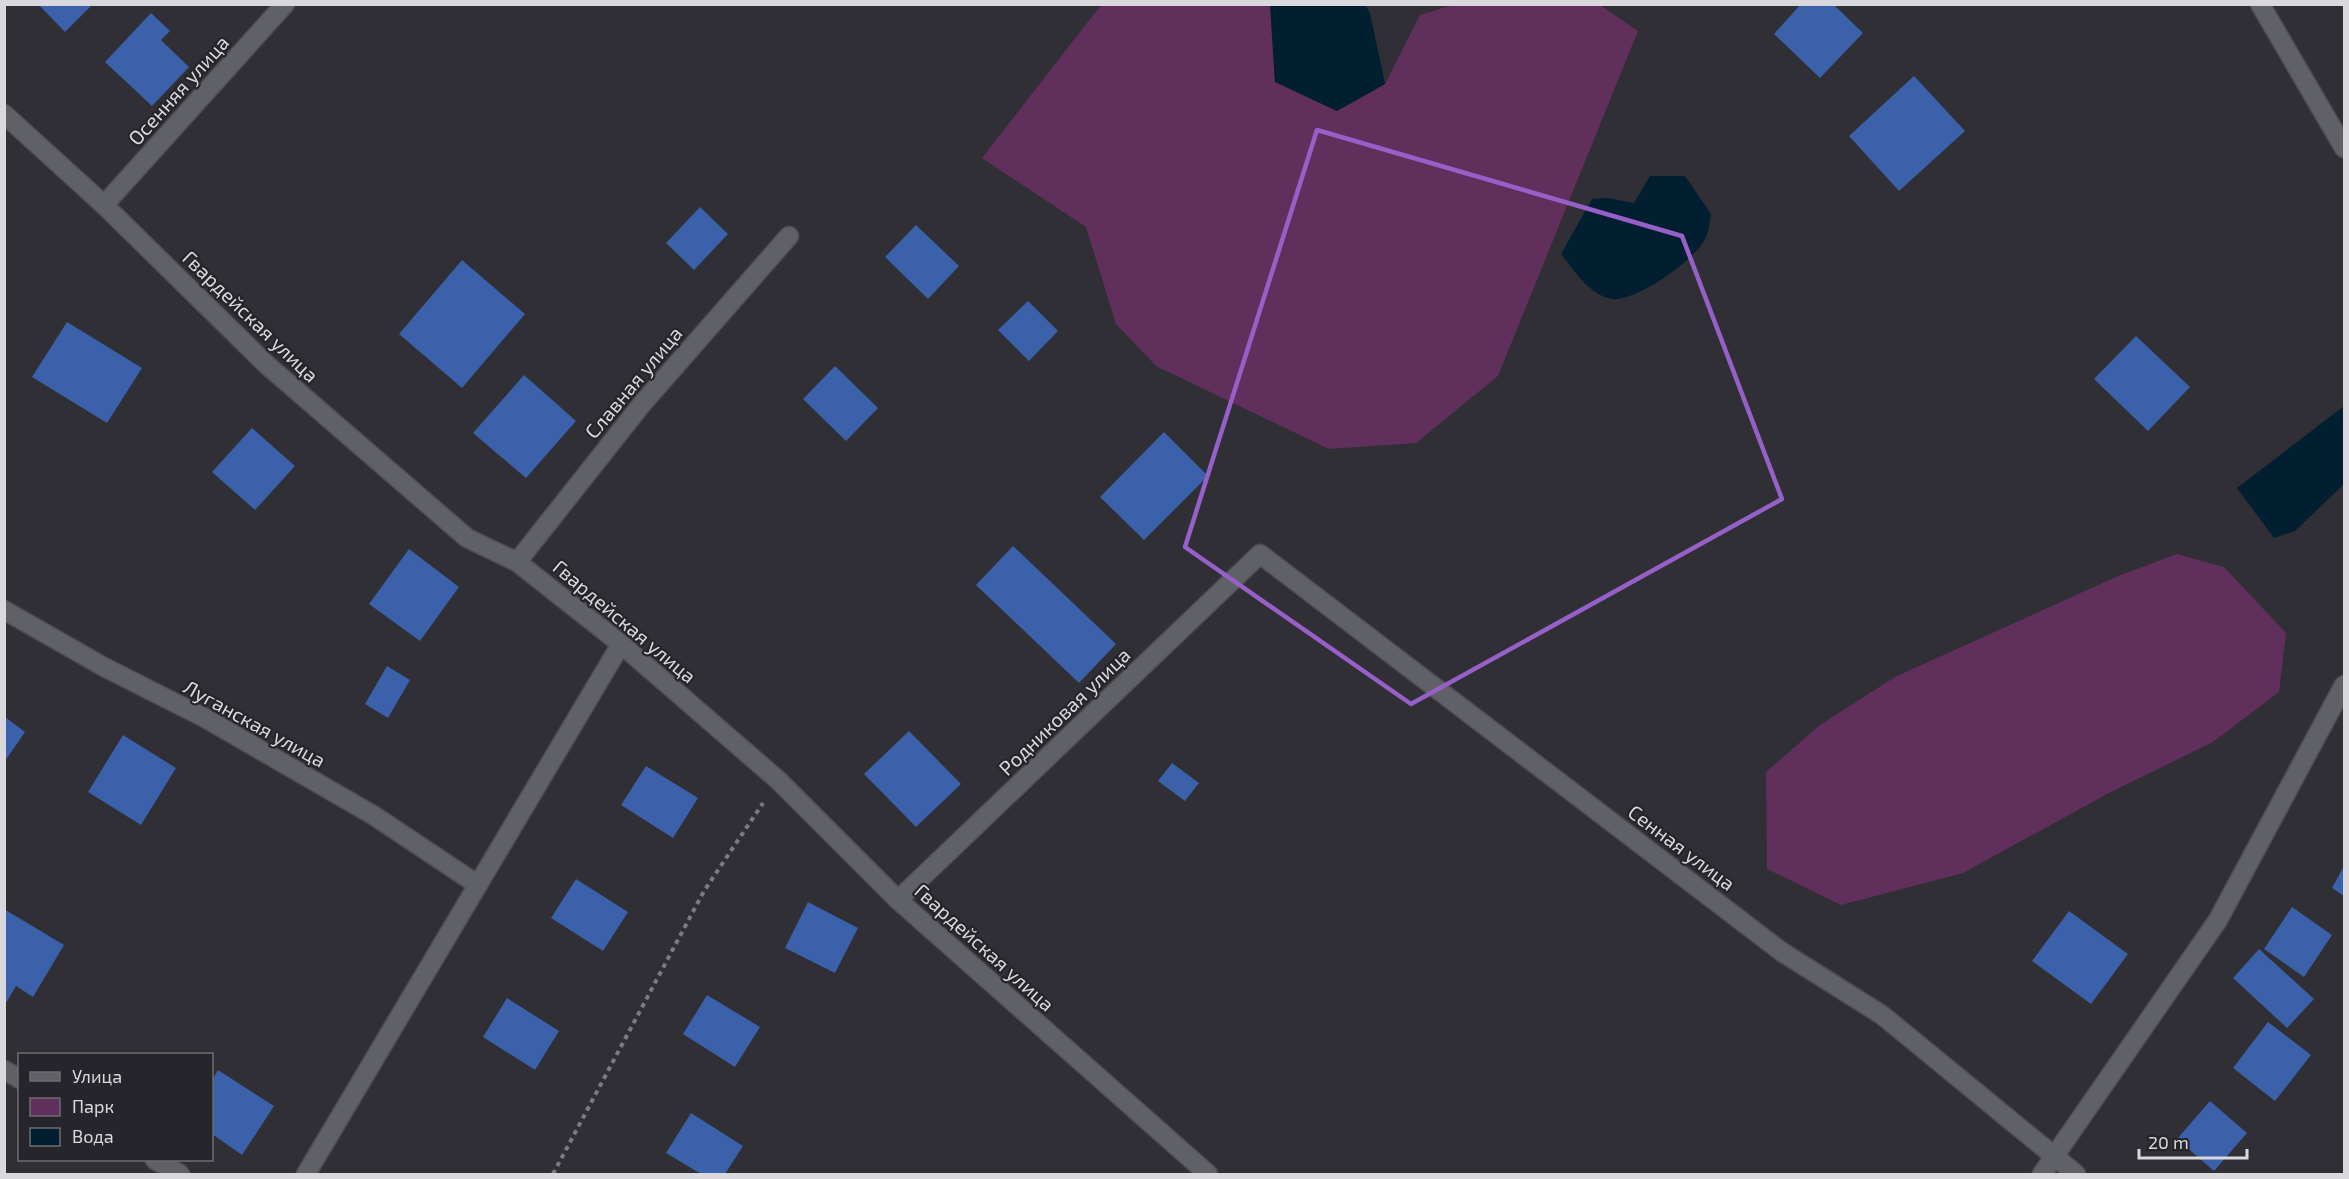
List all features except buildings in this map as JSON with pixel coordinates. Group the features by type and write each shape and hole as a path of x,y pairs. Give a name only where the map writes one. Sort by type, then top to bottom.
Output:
{"street":[{"name":"Осенняя улица","path":"104,205 285,4"},
{"path":"2260,4 2344,148"},
{"name":"Гвардейская улица","path":"4,114 104,205 267,365 467,538 518,562 621,644 778,780 898,900 1208,1174"},
{"name":"Славная улица","path":"518,562 642,404 789,236"},
{"name":"Родниковая улица","path":"898,900 1260,554"},
{"name":"Сенная улица","path":"1260,554 1782,952 1882,1015 2076,1174"},
{"name":"Луганская улица","path":"4,610 104,667 205,718 363,810 478,885"},
{"path":"306,1174 621,644"},
{"path":"2042,1174 2057,1157 2218,920 2344,685"},
{"path":"4,1070 18,1078"},
{"path":"157,1161 180,1174"}],"path":[{"path":"554,1174 704,891 778,780"}],"highlighted area":[{"path":"1317,130 1682,236 1782,499 1411,704 1185,547"}],"green space":[{"path":"1101,5 1270,5 1275,82 1337,111 1385,84 1420,15 1452,5 1600,5 1638,31 1498,376 1416,443 1329,449 1156,366 1116,324 1086,227 982,158"},
{"path":"2177,554 2224,567 2286,633 2279,692 2213,742 2109,793 1963,873 1841,905 1767,869 1766,772 1820,725 1895,677 2118,576"}],"water":[{"path":"1270,5 1365,5 1370,13 1385,84 1337,111 1275,82"},
{"path":"1650,176 1685,176 1711,214 1706,237 1679,267 1650,287 1623,298 1604,297 1583,281 1561,254 1592,199 1607,198 1634,203"},
{"path":"2344,406 2344,484 2295,531 2274,538 2237,488"}]}
